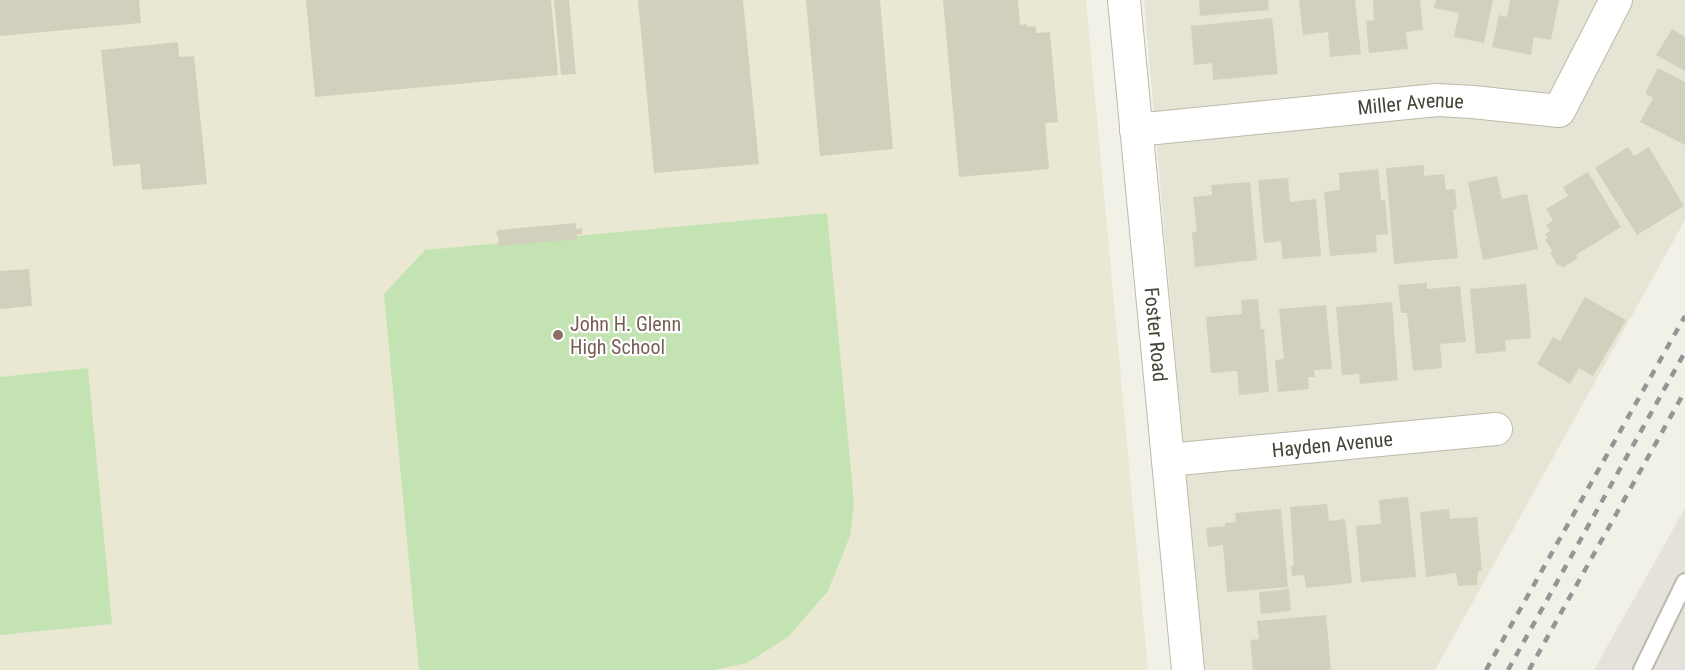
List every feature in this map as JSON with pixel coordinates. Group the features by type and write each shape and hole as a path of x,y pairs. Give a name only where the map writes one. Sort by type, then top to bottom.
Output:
{"street":[{"name":"Foster Road","path":"1124,0 1188,670"},
{"name":"Miller Avenue","path":"1137,130 1437,100 1559,111 1616,0"},
{"name":"Hayden Avenue","path":"1168,460 1496,429"}],"lane":[{"path":"1642,670 1685,582"}],"shaded area":[{"name":"John H. Glenn High School","path":"0,0 1086,0 1148,670 0,670"},
{"path":"1144,0 1685,0 1685,220 1435,670 1203,670"},
{"path":"1685,508 1685,670 1594,670"}],"green space":[{"path":"827,213 854,503 850,536 828,591 788,637 747,663 713,670 419,670 384,294 425,250"},
{"path":"88,368 112,624 0,635 0,377"}],"building":[{"path":"0,0 139,0 141,23 0,36"},
{"path":"306,0 551,0 558,75 315,97"},
{"path":"554,0 569,0 576,74 561,75"},
{"path":"638,0 743,0 759,164 654,173"},
{"path":"806,0 880,0 893,149 820,156"},
{"path":"943,0 1018,0 1020,25 1036,26 1036,33 1050,32 1058,122 1045,123 1049,169 959,177"},
{"path":"1199,0 1268,0 1269,10 1200,16"},
{"path":"1299,0 1355,0 1361,54 1330,57 1328,32 1303,35"},
{"path":"1373,0 1420,0 1423,30 1406,32 1408,49 1369,53 1366,21 1374,20"},
{"path":"1436,0 1493,0 1484,43 1454,37 1459,13 1434,8"},
{"path":"1510,0 1559,0 1551,40 1534,37 1531,55 1492,47 1499,15 1507,17"},
{"path":"1272,18 1278,74 1213,80 1212,63 1194,65 1191,26"},
{"path":"1672,29 1685,37 1685,71 1656,55"},
{"path":"178,42 179,57 194,56 207,184 142,190 140,164 113,166 101,50"},
{"path":"1658,68 1685,82 1685,145 1640,122 1653,98 1645,93"},
{"path":"1628,147 1634,156 1649,147 1684,206 1637,235 1595,168"},
{"path":"1424,165 1424,176 1444,174 1446,190 1455,189 1457,209 1453,210 1458,258 1394,264 1386,168"},
{"path":"1378,169 1381,200 1385,200 1388,234 1376,235 1377,252 1330,256 1324,192 1340,190 1339,173"},
{"path":"1588,172 1621,227 1576,255 1578,258 1562,268 1560,264 1558,266 1550,253 1553,252 1545,240 1548,238 1545,234 1550,231 1546,225 1553,221 1546,209 1568,196 1563,187"},
{"path":"1497,176 1502,199 1527,194 1538,249 1483,260 1468,182"},
{"path":"1288,178 1290,202 1316,199 1321,256 1283,259 1281,241 1264,243 1258,180"},
{"path":"1250,182 1257,260 1195,267 1192,232 1197,232 1193,197 1212,195 1211,185"},
{"path":"576,223 576,229 582,228 582,234 577,234 577,239 499,246 496,232 498,230"},
{"path":"29,269 32,306 0,309 0,271"},
{"path":"1427,283 1427,289 1460,286 1466,342 1440,344 1442,368 1413,371 1407,313 1401,313 1398,285"},
{"path":"1526,284 1531,338 1505,340 1506,351 1476,354 1470,289"},
{"path":"1585,297 1626,320 1593,376 1579,368 1570,384 1537,364 1553,337 1560,341"},
{"path":"1258,299 1261,329 1264,329 1269,392 1239,395 1237,371 1211,373 1206,317 1242,314 1241,300"},
{"path":"1392,302 1398,380 1360,384 1359,374 1342,375 1336,307"},
{"path":"1326,305 1332,369 1314,370 1315,377 1308,377 1309,389 1278,392 1275,360 1284,359 1279,309"},
{"path":"1408,497 1416,577 1361,582 1356,526 1381,524 1379,500"},
{"path":"1327,504 1329,521 1345,519 1352,583 1306,588 1304,575 1292,576 1291,566 1294,565 1290,507"},
{"path":"1281,509 1288,587 1227,592 1223,545 1208,547 1206,528 1236,522 1235,513"},
{"path":"1449,509 1450,519 1477,517 1482,571 1478,571 1477,585 1458,586 1456,573 1426,577 1420,512"},
{"path":"1289,589 1291,611 1261,614 1259,592"},
{"path":"1326,615 1331,670 1253,670 1250,640 1259,639 1257,621"}],"railway":[{"path":"1486,670 1685,316"},
{"path":"1508,670 1685,352"},
{"path":"1529,670 1685,391"}],"place":[{"name":"John H. Glenn High School","path":"558,335"}]}
